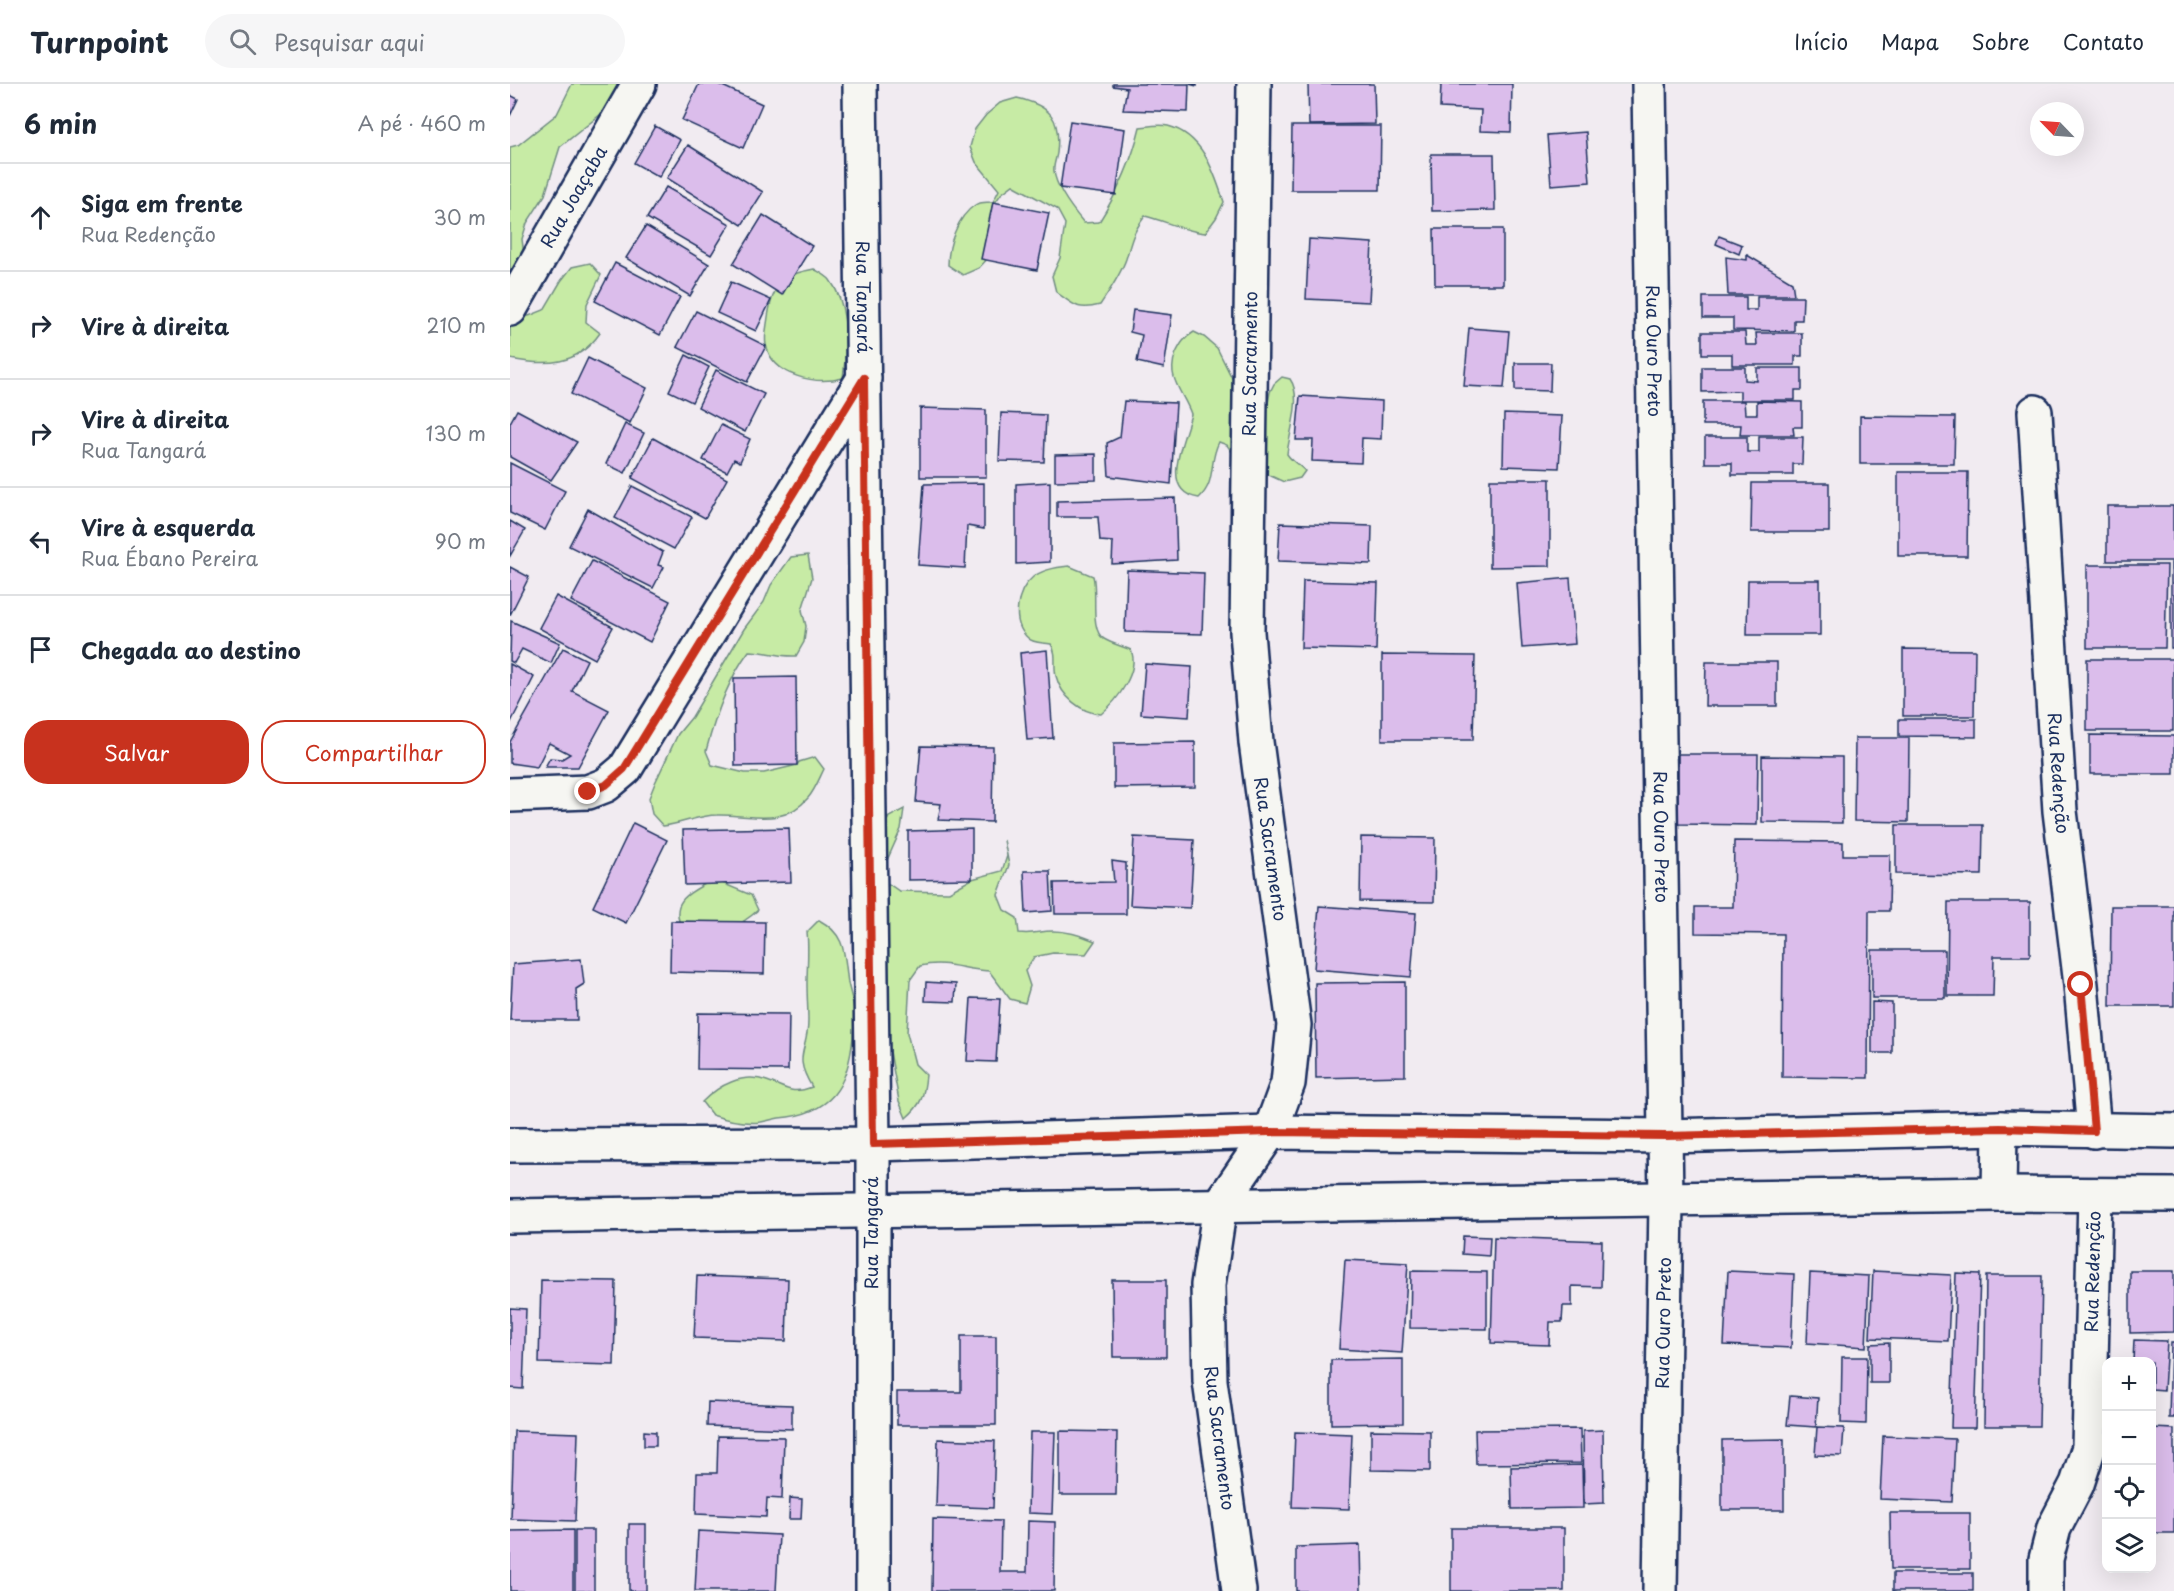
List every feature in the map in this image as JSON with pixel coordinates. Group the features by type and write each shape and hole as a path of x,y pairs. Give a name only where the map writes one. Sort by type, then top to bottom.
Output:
{"street":[{"name":"Rua Joaçaba","path":"510,309 639,84"},
{"name":"Rua Sacramento","path":"1239,1591 1210,1381 1208,1285 1220,1205 1270,1132 1288,1083 1294,1025 1256,742 1247,632 1254,84"},
{"name":"Rua Ouro Preto","path":"1649,84 1666,1200 1660,1591"},
{"name":"Rua Tangará","path":"855,86 864,378 873,1144 873,1591"},
{"path":"510,795 588,792 606,785 624,769 864,378"},
{"name":"Rua Redenção","path":"2035,412 2060,811 2081,985 2094,1131"},
{"path":"2000,1128 2000,1194"},
{"path":"510,1145 873,1144 1270,1132 1665,1136 2000,1128 2174,1131"},
{"path":"510,1216 2000,1194 2174,1195"},
{"name":"Rua Redenção","path":"2046,1591 2046,1559 2054,1528 2077,1484 2089,1447 2095,1195"}],"green space":[{"path":"572,84 623,84 611,106 560,147 545,195 527,223 522,239 524,255 510,292 510,147 518,145 557,114"},
{"path":"1017,98 1029,101 1046,110 1055,122 1058,141 1054,167 1055,178 1084,223 1099,222 1106,211 1129,164 1140,127 1158,125 1168,126 1190,137 1205,156 1224,202 1216,218 1205,233 1145,216 1133,237 1121,271 1100,305 1081,307 1056,292 1052,276 1060,258 1065,224 1057,209 1013,185 1001,194 992,207 990,256 979,268 963,275 948,265 955,232 969,210 979,203 993,202 999,190 976,162 970,147 975,129 1000,103"},
{"path":"590,263 601,275 587,304 586,322 600,333 591,344 571,358 560,361 536,363 510,359 510,311 512,314 529,316 544,310 572,267"},
{"path":"814,269 830,280 841,302 846,341 843,378 821,380 797,376 777,365 766,345 765,335 769,312 777,288 791,276"},
{"path":"1194,332 1217,348 1242,398 1255,413 1267,409 1274,384 1282,377 1290,379 1294,387 1295,405 1287,454 1305,471 1300,478 1284,482 1238,461 1227,445 1219,442 1205,492 1199,498 1186,494 1179,486 1177,462 1191,414 1174,377 1173,362 1181,344"},
{"path":"808,555 812,578 802,610 806,626 804,642 796,656 749,651 723,699 706,751 712,765 745,773 764,773 797,765 799,762 815,757 824,769 815,788 798,807 777,816 710,815 663,826 652,814 649,798 678,734 692,717 744,629 764,602 771,585 791,557"},
{"path":"1069,566 1093,576 1095,619 1099,634 1107,641 1131,650 1133,658 1130,676 1120,694 1101,714 1079,707 1067,697 1056,676 1051,644 1030,640 1019,624 1019,598 1027,583 1041,572"},
{"path":"904,809 901,829 885,865 886,882 899,891 949,892 972,879 1002,871 1007,856 1004,840 1009,865 998,895 1004,910 1017,918 1019,933 1064,932 1095,941 1086,954 1053,953 1034,957 1025,971 1030,986 1025,1003 1010,999 989,971 939,964 920,966 910,980 907,1033 915,1064 926,1075 921,1099 906,1118 899,1101 883,1013 882,832 889,817"},
{"path":"707,883 722,883 751,895 758,910 733,927 685,935 678,917 680,903 690,893"},
{"path":"819,920 835,932 839,939 855,1013 851,1055 841,1084 824,1104 812,1111 797,1115 749,1122 712,1115 702,1102 716,1090 740,1079 767,1081 789,1090 812,1087 806,1076 802,1060 808,1021 807,932"}],"building":[{"path":"699,84 718,84 762,104 743,148 682,120"},
{"path":"1113,84 1189,84 1188,112 1123,110 1127,88 1113,86"},
{"path":"1308,84 1374,84 1375,124 1309,125"},
{"path":"1441,84 1512,84 1511,132 1480,131 1481,110 1440,108"},
{"path":"510,95 518,99 510,116"},
{"path":"1070,121 1125,129 1116,195 1060,188"},
{"path":"655,126 680,140 659,177 634,163"},
{"path":"1292,126 1381,126 1380,190 1291,190"},
{"path":"1586,132 1590,182 1551,185 1547,135"},
{"path":"688,145 763,192 742,225 667,178"},
{"path":"1431,154 1494,154 1495,210 1432,211"},
{"path":"666,187 730,224 711,255 647,218"},
{"path":"993,202 1049,213 1037,270 981,259"},
{"path":"763,215 812,246 782,295 733,264"},
{"path":"646,226 709,264 690,296 626,258"},
{"path":"1434,229 1503,229 1503,285 1435,285"},
{"path":"1719,236 1742,245 1739,254 1716,244"},
{"path":"1309,239 1372,243 1369,302 1306,299"},
{"path":"1747,255 1792,282 1794,295 1728,295 1726,257 1747,260"},
{"path":"615,263 680,297 660,335 595,301"},
{"path":"731,282 771,300 756,331 717,313"},
{"path":"1703,297 1746,297 1746,310 1757,310 1757,297 1803,297 1802,320 1794,320 1794,331 1733,330 1733,318 1703,318"},
{"path":"1133,310 1172,315 1164,368 1137,362 1142,335 1130,332"},
{"path":"696,311 766,346 747,382 677,347"},
{"path":"1469,328 1509,331 1504,388 1464,386"},
{"path":"1702,332 1745,332 1746,345 1757,345 1756,333 1802,333 1802,356 1795,356 1795,365 1732,365 1732,354 1702,354"},
{"path":"686,355 709,367 692,402 669,391"},
{"path":"588,358 647,388 630,423 571,394"},
{"path":"1515,363 1551,363 1550,391 1515,390"},
{"path":"1702,367 1745,367 1745,380 1757,381 1757,368 1802,368 1802,390 1795,390 1795,400 1740,400 1740,391 1702,392"},
{"path":"716,370 764,394 745,432 698,407"},
{"path":"1300,396 1382,401 1381,439 1362,438 1361,463 1312,461 1313,440 1296,440"},
{"path":"1124,401 1176,403 1171,484 1109,476 1107,443 1120,437"},
{"path":"1703,401 1744,401 1745,414 1757,414 1757,401 1802,402 1802,427 1793,427 1794,435 1740,435 1741,425 1703,425"},
{"path":"920,408 986,410 986,477 920,477"},
{"path":"517,410 577,442 551,480 510,457 510,423"},
{"path":"1001,413 1046,415 1044,462 999,461"},
{"path":"1504,414 1562,416 1559,468 1503,466"},
{"path":"1860,416 1955,417 1954,464 1860,464"},
{"path":"625,424 644,433 625,473 606,464"},
{"path":"721,425 750,439 740,462 734,459 727,472 703,460"},
{"path":"1705,437 1747,437 1747,452 1759,452 1759,437 1803,437 1802,464 1793,464 1793,475 1732,475 1732,463 1705,463"},
{"path":"653,438 727,479 705,518 632,478"},
{"path":"1096,454 1096,480 1055,481 1055,455"},
{"path":"510,463 565,491 545,530 510,513"},
{"path":"1898,472 1968,472 1967,556 1898,556"},
{"path":"1490,479 1550,479 1550,566 1490,567"},
{"path":"1050,482 1050,562 1016,564 1016,484"},
{"path":"984,483 984,529 967,526 965,568 918,565 924,484"},
{"path":"1752,483 1829,483 1829,532 1751,532"},
{"path":"632,486 692,517 674,549 615,518"},
{"path":"1175,498 1177,560 1112,564 1113,542 1100,541 1098,517 1057,517 1057,501"},
{"path":"2107,506 2173,506 2173,561 2107,561"},
{"path":"588,509 663,552 658,565 664,567 653,588 569,546"},
{"path":"510,521 525,530 510,556"},
{"path":"1280,523 1372,526 1371,564 1278,561"},
{"path":"592,561 670,601 650,642 571,601"},
{"path":"2171,563 2174,563 2174,648 2171,648"},
{"path":"2087,565 2167,565 2165,648 2087,648"},
{"path":"510,567 529,577 510,615"},
{"path":"1127,570 1204,573 1202,634 1125,632"},
{"path":"1570,578 1575,644 1522,648 1517,583"},
{"path":"1748,580 1820,580 1820,635 1747,635"},
{"path":"1303,581 1378,583 1376,650 1301,648"},
{"path":"556,596 613,627 595,659 539,628"},
{"path":"511,621 560,643 551,663 522,649 514,663 510,661"},
{"path":"563,648 587,660 572,691 609,710 578,767 545,767 550,758 562,759 570,754 549,743 537,767 510,763 510,742"},
{"path":"1903,649 1975,650 1974,716 1903,716"},
{"path":"1047,650 1053,738 1027,740 1020,653"},
{"path":"1382,655 1475,656 1473,740 1382,740"},
{"path":"2087,659 2173,659 2173,731 2087,731"},
{"path":"1706,662 1777,662 1777,706 1705,706"},
{"path":"510,664 534,677 510,724"},
{"path":"1145,664 1192,667 1189,717 1141,714"},
{"path":"796,677 797,765 735,766 734,678"},
{"path":"1899,719 1976,719 1976,737 1899,736"},
{"path":"2090,735 2174,736 2174,774 2090,774"},
{"path":"1855,738 1909,738 1908,822 1854,821"},
{"path":"1195,742 1195,787 1114,788 1114,743"},
{"path":"921,746 993,747 992,822 938,820 941,804 916,802"},
{"path":"1678,754 1758,754 1757,825 1678,824"},
{"path":"1762,756 1842,757 1842,823 1762,822"},
{"path":"633,823 667,840 626,923 593,907"},
{"path":"1896,825 1983,825 1982,875 1896,874"},
{"path":"789,828 791,882 685,885 683,830"},
{"path":"972,829 972,879 908,880 908,831"},
{"path":"1134,837 1194,840 1190,908 1130,905"},
{"path":"1361,837 1435,838 1434,902 1360,901"},
{"path":"1734,841 1843,842 1843,855 1890,855 1889,911 1869,911 1868,1078 1782,1077 1783,934 1695,933 1695,907 1733,907"},
{"path":"1112,861 1126,863 1126,914 1055,914 1054,883 1114,882"},
{"path":"1024,871 1050,871 1052,911 1026,913"},
{"path":"1948,902 2030,902 2030,956 1994,956 1993,996 1947,996"},
{"path":"1319,906 1416,913 1411,977 1314,969"},
{"path":"2111,906 2174,906 2174,1006 2110,1006"},
{"path":"671,921 765,922 764,974 670,972"},
{"path":"1872,950 1945,950 1945,998 1872,998"},
{"path":"581,959 584,984 576,989 577,1020 510,1020 513,964"},
{"path":"926,982 956,984 955,1002 925,1001"},
{"path":"1405,982 1405,1076 1316,1078 1315,983"},
{"path":"971,998 1000,999 996,1062 967,1061"},
{"path":"1872,1002 1892,1003 1892,1053 1872,1053"},
{"path":"698,1013 789,1014 788,1070 697,1069"},
{"path":"1463,1236 1490,1237 1489,1256 1462,1254"},
{"path":"1494,1237 1602,1241 1601,1287 1572,1286 1572,1306 1563,1306 1562,1322 1550,1322 1549,1345 1491,1343"},
{"path":"1345,1260 1408,1263 1402,1353 1339,1349"},
{"path":"1411,1271 1487,1272 1487,1329 1410,1328"},
{"path":"1728,1271 1794,1274 1791,1348 1724,1345"},
{"path":"1873,1271 1951,1275 1948,1341 1870,1338"},
{"path":"2130,1271 2174,1271 2174,1332 2130,1333"},
{"path":"1810,1273 1869,1276 1866,1347 1807,1343"},
{"path":"1956,1273 1980,1274 1975,1428 1951,1428"},
{"path":"697,1276 788,1279 786,1341 694,1338"},
{"path":"1986,1276 2042,1276 2039,1426 1984,1426"},
{"path":"541,1280 616,1281 614,1365 539,1363"},
{"path":"1112,1280 1166,1280 1166,1357 1113,1357"},
{"path":"510,1308 526,1309 523,1389 510,1388"},
{"path":"961,1336 996,1336 996,1425 897,1425 897,1392 961,1392"},
{"path":"2134,1340 2167,1341 2164,1390 2156,1389 2156,1357 2133,1357"},
{"path":"1889,1343 1889,1383 1870,1383 1870,1344"},
{"path":"2171,1343 2174,1343 2174,1418 2169,1418"},
{"path":"1842,1357 1867,1357 1866,1424 1841,1423"},
{"path":"1403,1359 1403,1423 1331,1424 1331,1360"},
{"path":"1790,1396 1818,1398 1816,1427 1787,1425"},
{"path":"708,1402 792,1405 792,1429 707,1426"},
{"path":"1817,1427 1844,1428 1842,1456 1815,1455"},
{"path":"2156,1428 2174,1429 2174,1533 2156,1533"},
{"path":"1580,1429 1581,1463 1476,1464 1475,1430"},
{"path":"1371,1430 1430,1431 1430,1471 1371,1470"},
{"path":"1603,1430 1604,1503 1584,1504 1583,1431"},
{"path":"514,1431 578,1433 575,1521 511,1519"},
{"path":"644,1431 656,1432 656,1446 644,1446"},
{"path":"1060,1431 1117,1432 1116,1495 1060,1495"},
{"path":"1030,1432 1055,1432 1052,1514 1028,1513"},
{"path":"1295,1432 1352,1434 1349,1509 1292,1507"},
{"path":"718,1436 784,1437 782,1499 767,1498 766,1517 696,1514 697,1473 717,1473"},
{"path":"1883,1436 1955,1439 1952,1502 1880,1499"},
{"path":"938,1439 995,1441 993,1508 936,1506"},
{"path":"1784,1439 1784,1510 1722,1510 1722,1440"},
{"path":"1582,1465 1583,1508 1512,1509 1511,1467"},
{"path":"790,1498 802,1499 801,1519 789,1519"},
{"path":"1890,1513 1970,1513 1970,1569 1891,1569"},
{"path":"933,1519 1001,1521 1000,1572 1027,1572 1028,1521 1055,1522 1054,1591 932,1591"},
{"path":"629,1524 646,1524 646,1591 629,1591"},
{"path":"1451,1528 1564,1528 1564,1591 1451,1591"},
{"path":"573,1530 573,1591 510,1591 510,1531"},
{"path":"575,1530 594,1530 594,1591 575,1591"},
{"path":"698,1531 779,1535 776,1591 695,1591"},
{"path":"1360,1545 1361,1591 1296,1591 1296,1547"},
{"path":"1893,1573 1973,1573 1973,1591 1893,1591"}],"route":[{"path":"588,792 606,785 624,769 864,378 873,1144 1270,1132 1665,1136 2000,1128 2094,1131 2081,985"}]}
